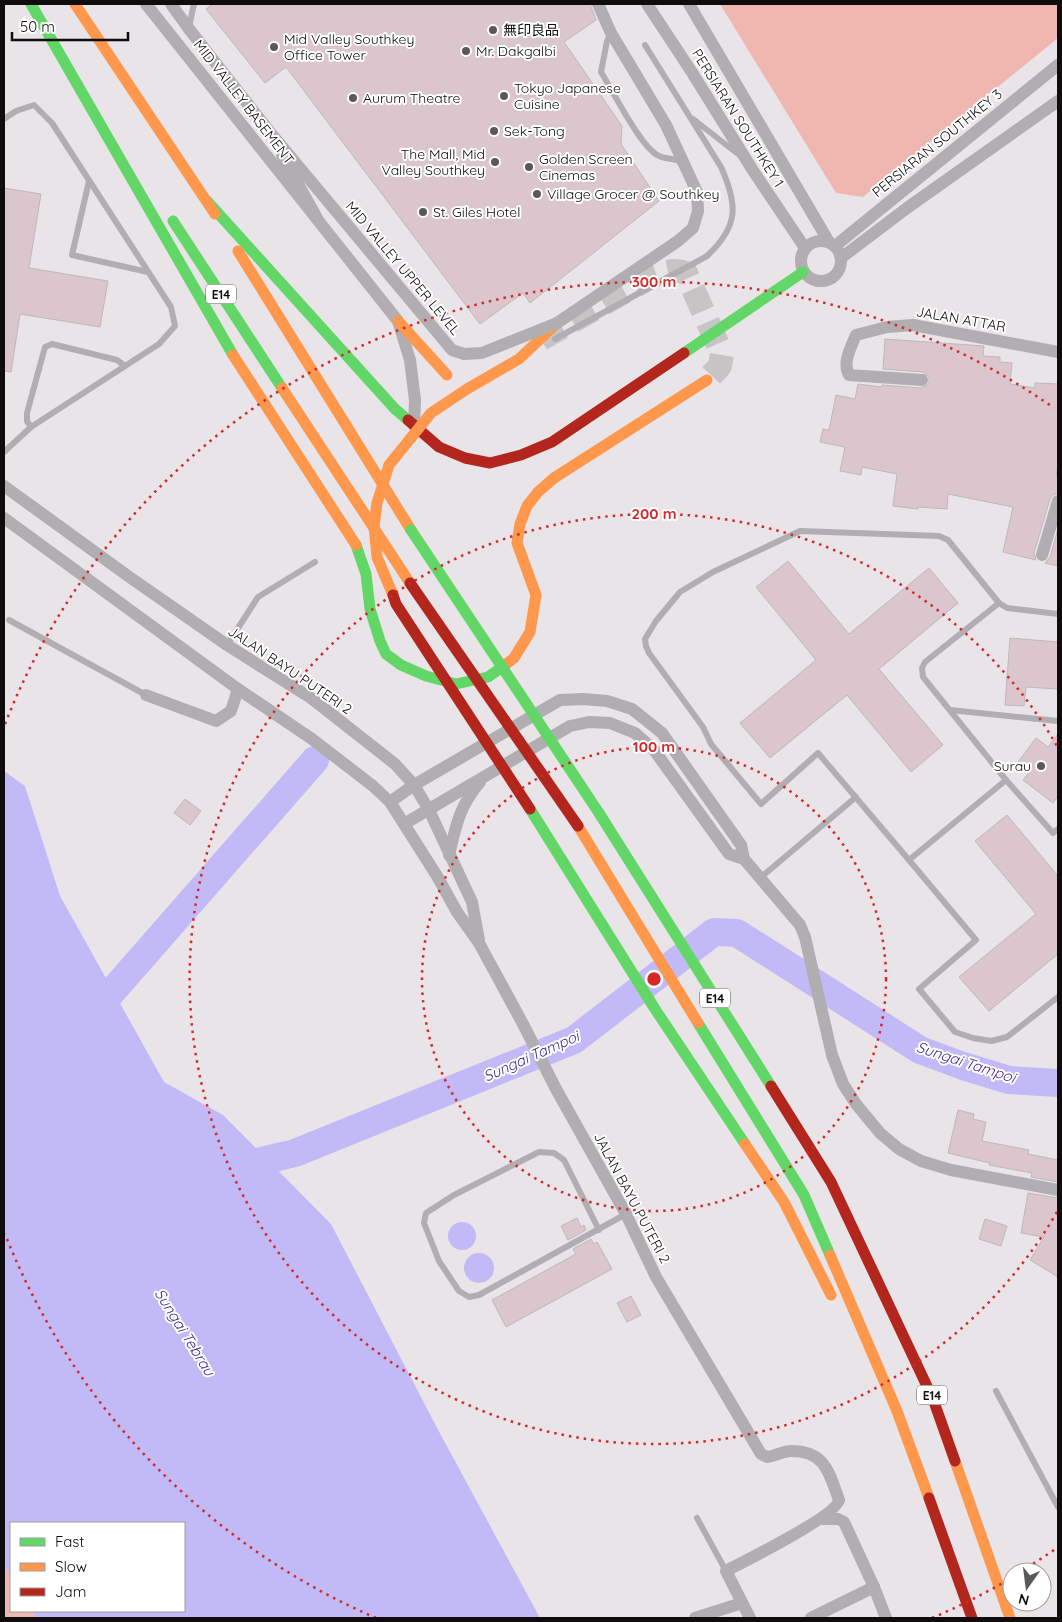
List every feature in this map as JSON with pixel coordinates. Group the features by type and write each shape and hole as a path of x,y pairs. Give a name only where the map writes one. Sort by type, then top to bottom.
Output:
{"highway":[{"path":"31,4 139,169"},
{"path":"31,4 240,368 354,540 366,574 370,609 380,641 386,654 402,665 426,676 456,684 488,677 514,658 530,632 536,595 517,543 520,524 527,506 538,492 554,478 707,380"},
{"name":"E14","path":"75,4 207,200 411,530 599,814 830,1182 933,1399 1010,1618"},
{"path":"207,200 395,409 439,447 465,458 490,463 521,455 552,442 804,272"},
{"name":"E14","path":"166,211 410,583 578,826 804,1195 897,1411 972,1618"},
{"path":"398,321 447,375"},
{"path":"557,323 519,358 430,413 389,465 377,503 374,526 378,557 396,604 530,808 655,1009 784,1202 836,1306"},
{"path":"858,1350 867,1367 897,1411"}],"street":[{"name":"MID VALLEY BASEMENT","path":"146,4 318,220"},
{"name":"MID VALLEY UPPER LEVEL","path":"170,4 269,131 452,350 464,354 482,353 557,323 678,241 692,228 698,211 697,192 666,125 597,6"},
{"name":"PERSIARAN SOUTHKEY 1","path":"647,4 805,248"},
{"name":"PERSIARAN SOUTHKEY 1","path":"689,4 820,228 832,244"},
{"name":"PERSIARAN SOUTHKEY 3","path":"832,244 1058,65"},
{"path":"841,258 1058,100"},
{"path":"269,131 318,220 398,321 410,360 415,400 414,425"},
{"path":"820,228 833,234 847,234"},
{"path":"791,281 795,263 795,235"},
{"path":"816,241 832,244 839,252 841,258 838,272 827,280 814,280 804,272 800,260 805,248 816,241"},
{"name":"JALAN ATTAR","path":"922,380 849,375 846,370 849,350 856,335 887,327 913,325 1058,352"},
{"name":"JALAN BAYU PUTERI 2","path":"4,486 227,645 311,698 395,764 414,786 429,810 450,854 472,902 479,943"},
{"path":"1042,555 1058,501"},
{"name":"JALAN BAYU PUTERI 2","path":"4,518 238,689 312,739 373,786 390,802 437,876 456,912 479,943 556,1089 626,1214 656,1277 762,1454 765,1457 790,1451 805,1453 826,1465 839,1503 821,1519"},
{"path":"146,696 216,721 231,711 238,689"},
{"path":"390,802 560,700 584,699 607,702 632,709 662,733 741,845 744,859 800,925 805,937 832,1055 843,1084 856,1104 880,1133 899,1149 921,1162 951,1170 1058,1190"},
{"path":"404,824 570,726 589,722 610,723 635,733 654,750 729,854 744,859"},
{"path":"450,854 461,810 471,793 490,772"},
{"path":"750,1618 726,1571 821,1519 838,1519 844,1522 886,1618"},
{"path":"811,1618 874,1587"},
{"path":"695,1618 742,1603"}],"lane":[{"path":"188,29 194,4"},
{"path":"612,33 601,72 644,143 659,156 674,158 685,164"},
{"path":"519,358 707,256 720,244 730,228 734,206 721,166 645,45"},
{"path":"4,119 16,110 34,105 52,123 171,308 175,326 159,344 31,427 4,452"},
{"path":"689,115 747,161"},
{"path":"89,181 72,255 148,272"},
{"path":"31,427 27,421 27,413 45,347 52,344 117,360 125,366"},
{"path":"1058,614 1008,608 999,603 948,540 939,536 800,531 713,572 680,592 656,622 645,640 649,653 703,727 711,744 761,804 818,753 976,940 919,989 955,1032 991,1041 1007,1037 1058,997"},
{"path":"227,645 258,597 315,562"},
{"path":"999,603 925,662 922,668 923,677 1006,780 1053,833 1058,829"},
{"path":"9,620 146,696"},
{"path":"950,710 1058,721"},
{"path":"909,860 1006,780"},
{"path":"760,878 856,797"},
{"path":"599,1230 564,1160 554,1152 538,1152 454,1195 426,1213 424,1223 439,1261 458,1291 469,1297 479,1295 599,1230 626,1214"},
{"path":"996,1391 1058,1507"},
{"path":"696,1518 726,1571"}],"shaded area":[{"path":"720,4 1058,4 1058,38 863,197 836,193"},
{"path":"4,1564 10,1574 10,1612 33,1612 36,1618 4,1618"}],"water":[{"name":"Sungai Tebrau","path":"4,771 25,786 60,896 164,1082 223,1115 331,1224 436,1426 540,1618 36,1618 33,1612 185,1612 185,1522 10,1522 10,1574 4,1564"},
{"path":"462,1222 472,1226 476,1236 472,1246 462,1250 452,1246 448,1236 452,1226"},
{"path":"479,1253 490,1257 494,1268 490,1279 479,1283 468,1279 464,1268 468,1257"}],"building":[{"name":"The Mall, Mid Valley Southkey","path":"213,4 590,4 596,20 564,42 622,126 621,144 659,201 530,303 523,293 480,324 286,67 265,83 206,9"},
{"path":"4,188 41,194 29,268 108,281 100,327 20,314 11,372 4,371"},
{"path":"885,339 984,346 983,356 1000,357 1000,362 1012,363 1010,384 1035,388 1035,383 1058,384 1058,463 1056,478 1058,478 1058,493 1050,499 1034,553 1036,560 1003,552 1013,507 948,494 947,509 918,507 918,509 893,506 897,474 862,467 861,475 840,471 845,447 820,442 823,429 829,430 836,395 855,399 858,384 881,387 882,385 921,388 929,384 929,377 923,372 883,369"},
{"path":"1058,529 1058,566 1045,563 1050,557"},
{"path":"788,561 849,634 929,568 958,603 879,669 943,745 911,772 847,695 770,758 740,723 816,660 756,587"},
{"path":"1010,638 1058,642 1058,689 1026,687 1024,706 1005,705"},
{"name":"Surau","path":"1058,734 1058,796 1053,803 1023,780 1030,771 1018,762 1036,738 1048,747"},
{"path":"185,799 201,811 190,825 174,813"},
{"path":"1007,815 1058,876 1058,954 989,1011 959,977 1036,914 975,841"},
{"path":"958,1110 974,1114 973,1119 986,1122 982,1141 1029,1150 1028,1154 1058,1160 1058,1182 1031,1177 1032,1173 989,1165 990,1163 948,1153"},
{"path":"1028,1193 1058,1198 1058,1277 1030,1260 1044,1237 1021,1233"},
{"path":"577,1218 581,1227 584,1225 586,1230 568,1240 561,1226"},
{"path":"985,1219 1007,1226 1001,1246 979,1239"},
{"path":"591,1239 594,1244 597,1242 612,1269 506,1327 492,1300 576,1254 573,1249"},
{"path":"631,1296 641,1315 627,1322 617,1303"}],"waterway":[{"path":"89,1018 315,760"},
{"name":"Sungai Tampoi","path":"232,1168 295,1153 574,1040 714,932 737,933 920,1050 1009,1080 1058,1083"}],"tunnel":[{"path":"541,339 651,277 668,272 686,273 722,354 720,366 707,380"}],"traffic: fast":[{"path":"31,4 233,355"},
{"path":"207,201 395,409 408,420"},
{"path":"173,221 282,388"},
{"path":"684,353 803,272"},
{"path":"411,530 599,813"},
{"path":"356,545 366,574 370,609 386,654 401,665 426,676 456,684 488,677 505,665"},
{"path":"530,809 655,1009 745,1144"},
{"path":"599,813 771,1086"},
{"path":"698,1023 804,1195 830,1255"}],"traffic: slow":[{"path":"75,4 215,214"},
{"path":"238,251 411,530"},
{"path":"398,321 447,375"},
{"path":"467,389 519,359 557,323"},
{"path":"233,355 356,545"},
{"path":"505,665 514,658 530,632 536,595 517,543 520,524 527,506 538,492 554,478 707,380"},
{"path":"282,388 410,583"},
{"path":"393,595 377,557 374,526 377,503 389,465 431,413 467,389"},
{"path":"578,826 698,1023"},
{"path":"745,1144 784,1202 831,1295"},
{"path":"830,1255 897,1411 929,1498"},
{"path":"955,1461 1010,1618"}],"traffic: jam":[{"path":"408,420 439,447 465,458 490,463 521,455 552,442 684,353"},
{"path":"410,583 578,826"},
{"path":"393,595 396,604 530,809"},
{"path":"771,1086 831,1182 933,1399 955,1461"},
{"path":"929,1498 972,1618"}],"place":[{"name":"無印良品","path":"493,30"},
{"name":"Mid Valley Southkey Office Tower","path":"274,47"},
{"name":"Mr. Dakgalbi","path":"466,51"},
{"name":"Tokyo Japanese Cuisine","path":"504,96"},
{"name":"Aurum Theatre","path":"353,98"},
{"name":"Sek-Tong","path":"494,131"},
{"name":"The Mall, Mid Valley Southkey","path":"495,162"},
{"name":"Golden Screen Cinemas","path":"529,167"},
{"name":"Village Grocer @ Southkey","path":"537,194"},
{"name":"St. Giles Hotel","path":"423,212"},
{"name":"Surau","path":"1041,766"}]}
